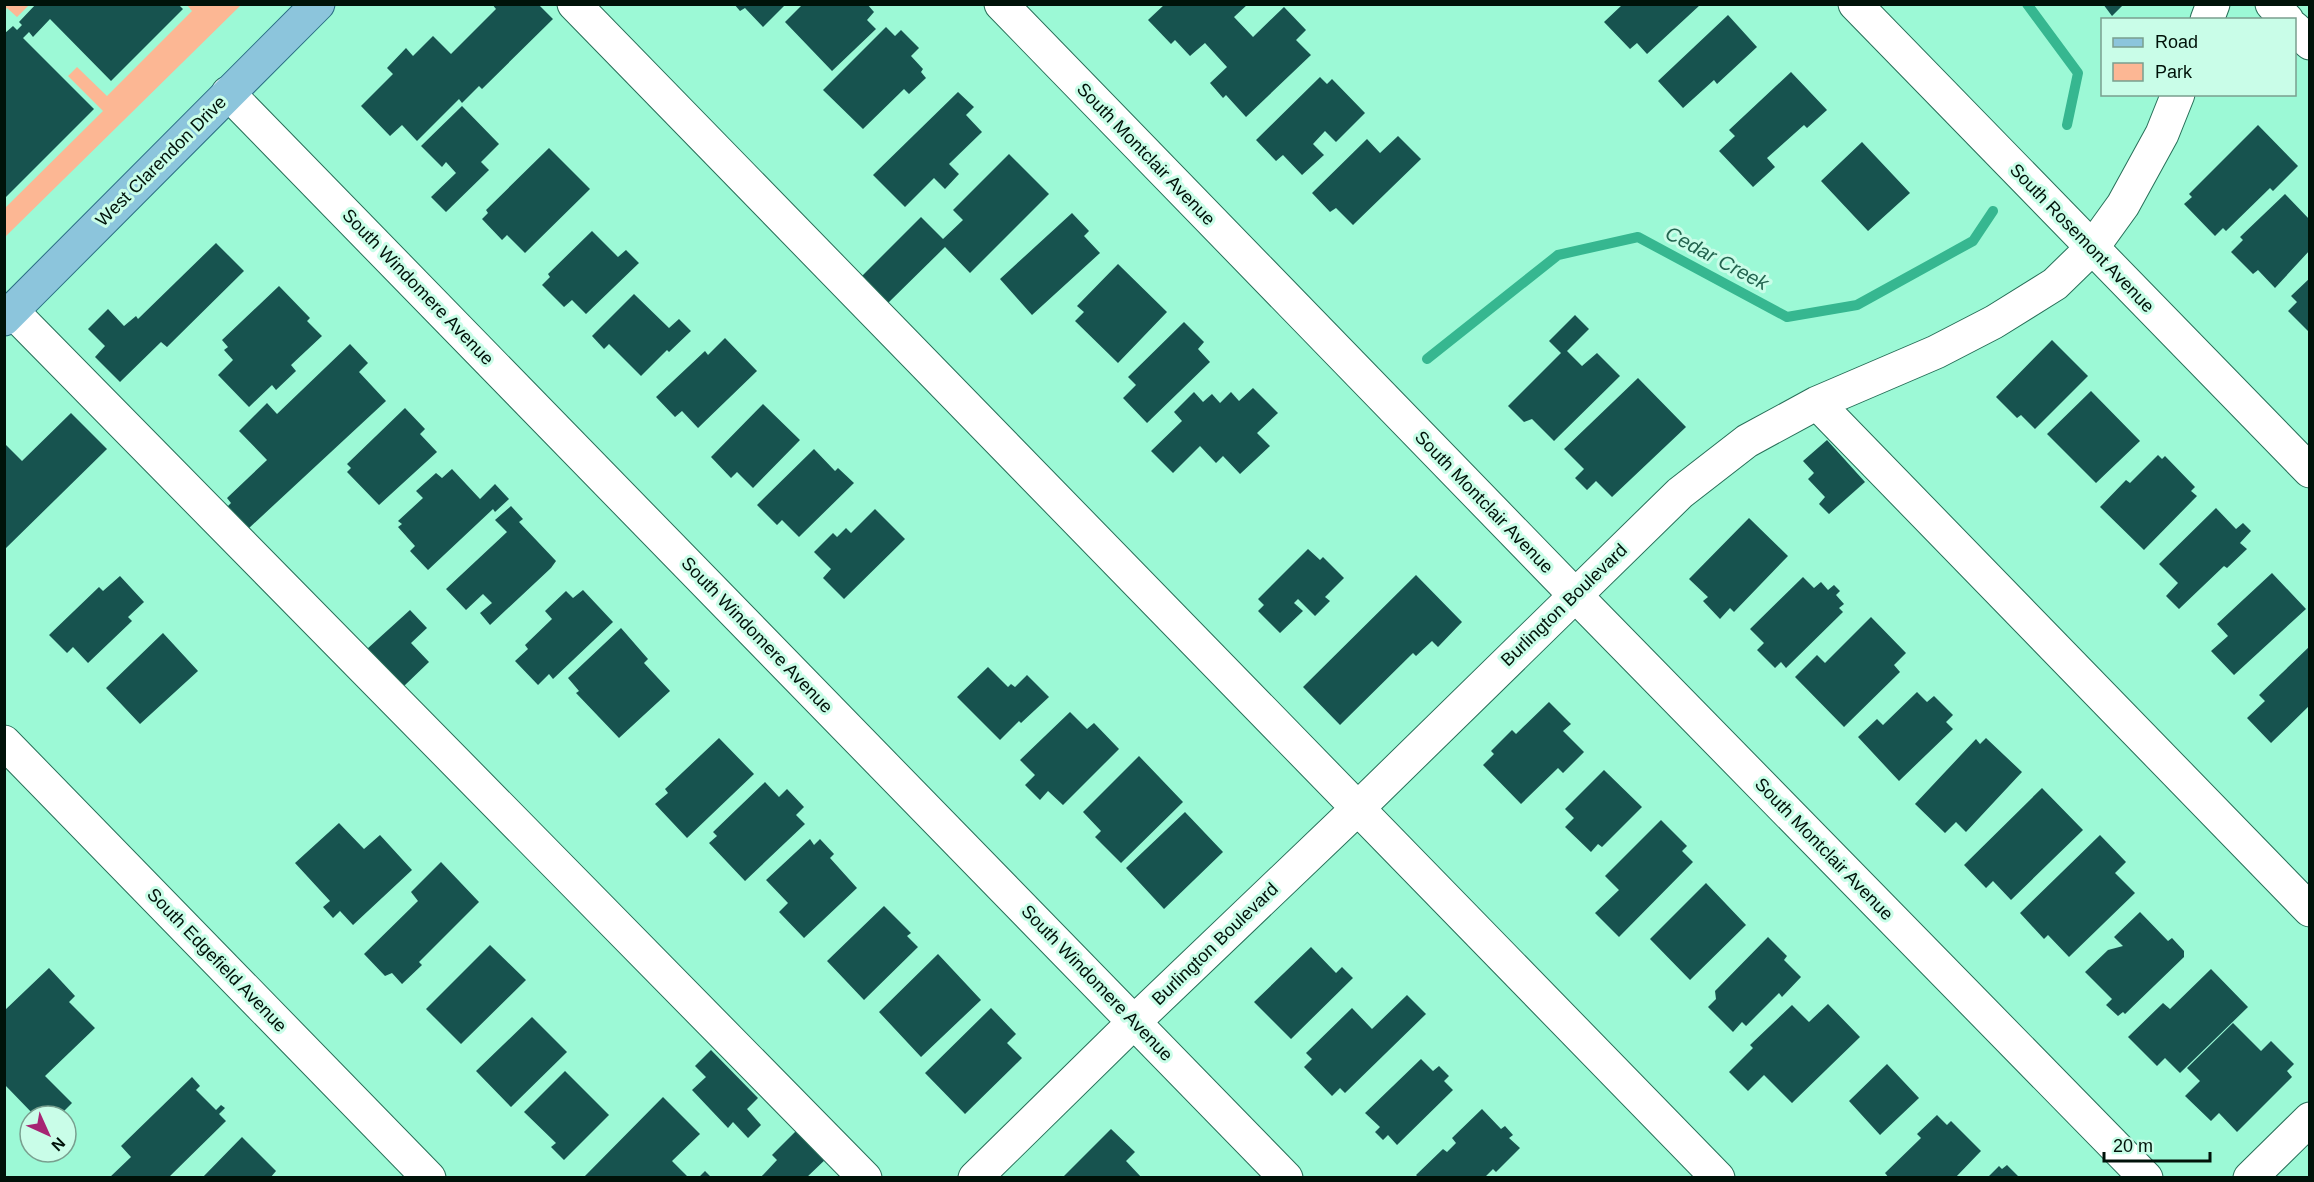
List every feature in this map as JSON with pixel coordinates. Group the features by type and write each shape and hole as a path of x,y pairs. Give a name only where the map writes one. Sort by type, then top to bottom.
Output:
{"main road":[{"name":"West Clarendon Drive","path":"8,315 318,4"}],"street":[{"path":"574,4 1357,809 1559,1012 1718,1178"},
{"name":"South Montclair Avenue","path":"1001,4 2146,1178"},
{"name":"South Rosemont Avenue","path":"1855,4 2310,471"},
{"path":"2272,4 2285,18"},
{"path":"2296,29 2310,43"},
{"name":"South Windomere Avenue","path":"228,93 1286,1178"},
{"name":"Burlington Boulevard","path":"975,1178 1680,493 1747,441 1817,403 1936,352 1994,322 2055,284 2092,248 2123,205 2162,134 2177,96"},
{"path":"8,315 865,1178"},
{"path":"1817,403 2310,910"},
{"name":"South Edgefield Avenue","path":"4,742 429,1178"},
{"path":"2250,1178 2310,1119"}],"green space":[{"path":"5,4 29,5 17,17 7,8 5,10"},
{"path":"187,5 241,5 5,237 5,208 103,111 68,76 77,67 107,96 192,11"}],"building":[{"path":"36,4 178,4 183,9 111,81 50,19 33,37 29,32 23,38 94,109 4,199 4,34 13,26 17,30 22,25 19,22"},
{"path":"492,4 538,4 553,19 482,89 479,86 462,103 459,99 417,141 402,125 390,136 361,106 393,74 387,68 406,48 413,56 433,36 451,54 496,9"},
{"path":"734,4 786,4 763,27 745,8 740,11"},
{"path":"803,4 867,4 874,12 867,20 876,29 832,71 785,22"},
{"path":"1165,4 1248,4 1234,17 1253,37 1284,7 1306,30 1296,40 1311,55 1246,117 1226,95 1223,98 1210,83 1227,67 1205,43 1190,56 1175,40 1171,44 1148,20"},
{"path":"2103,4 2124,4 2112,16"},
{"path":"1622,5 1700,5 1647,54 1637,43 1630,49 1604,22"},
{"path":"1728,15 1757,47 1717,84 1714,80 1683,108 1658,81"},
{"path":"886,27 895,36 901,30 919,48 911,56 923,69 921,72 926,78 909,94 904,89 863,129 823,90"},
{"path":"1791,72 1827,110 1807,128 1804,125 1767,158 1775,167 1753,187 1719,151 1735,136 1729,130"},
{"path":"1320,77 1327,84 1332,79 1365,113 1336,142 1325,131 1313,144 1324,155 1302,175 1283,155 1276,161 1256,140"},
{"path":"958,92 974,107 966,115 982,132 949,164 959,174 945,189 934,178 905,207 873,175"},
{"path":"462,106 499,144 481,162 489,170 446,212 431,197 456,173 446,162 442,167 421,146"},
{"path":"2258,125 2298,166 2273,191 2270,188 2226,231 2223,228 2215,236 2184,204 2192,197 2189,194"},
{"path":"1398,136 1421,159 1353,225 1336,208 1330,212 1312,193 1367,139 1380,153"},
{"path":"1862,142 1910,193 1868,231 1821,181"},
{"path":"549,148 590,189 525,253 507,235 502,240 482,219 488,213 486,210"},
{"path":"1009,154 1049,194 970,273 945,247 886,305 860,278 921,217 943,239 963,220 953,210"},
{"path":"2285,194 2310,220 2310,250 2275,288 2258,270 2253,274 2231,252 2243,240 2240,237"},
{"path":"1072,213 1089,231 1084,236 1100,253 1032,315 1000,279"},
{"path":"592,231 618,257 626,250 639,263 586,314 572,300 564,307 542,285 550,277 548,274"},
{"path":"216,243 244,271 167,347 161,342 120,382 95,357 105,346 88,329 108,309 124,326 136,316 138,319"},
{"path":"1118,264 1167,312 1118,363 1075,321 1084,312 1077,306"},
{"path":"2310,278 2310,333 2288,311 2297,302 2291,296"},
{"path":"279,286 310,318 307,321 322,336 291,365 296,371 276,390 272,385 249,407 218,375 233,360 224,350 228,347 222,340"},
{"path":"634,294 669,328 679,319 691,331 669,352 667,350 641,376 609,344 604,349 592,336"},
{"path":"1575,315 1589,329 1567,351 1582,366 1597,353 1620,376 1554,441 1532,419 1524,422 1508,406 1561,353 1549,341"},
{"path":"1184,322 1204,342 1198,349 1210,362 1147,423 1123,398 1136,385 1128,377"},
{"path":"725,338 757,371 698,428 682,411 675,417 656,397 705,351 708,355"},
{"path":"2052,340 2088,376 2035,429 2021,415 2017,418 1996,397"},
{"path":"350,344 368,363 359,372 386,401 248,529 227,507 231,503 227,498 267,460 239,431 267,403 277,414"},
{"path":"1638,378 1686,427 1612,497 1596,481 1587,490 1575,478 1584,469 1564,449"},
{"path":"1253,388 1278,413 1257,433 1270,446 1240,474 1223,456 1216,463 1200,446 1173,473 1151,451 1182,421 1174,412 1194,392 1203,402 1212,394 1220,403 1231,392 1239,401"},
{"path":"2091,391 2140,441 2096,483 2047,434"},
{"path":"763,404 800,440 753,488 737,472 731,478 711,457"},
{"path":"405,408 425,429 420,434 437,452 379,505 347,472 351,468 347,464"},
{"path":"71,413 107,449 4,550 4,443 22,461"},
{"path":"1827,440 1865,482 1829,514 1819,504 1825,497 1808,479 1814,473 1803,461"},
{"path":"814,449 835,471 838,468 854,483 799,537 782,520 777,525 757,505"},
{"path":"2158,455 2162,459 2165,456 2195,487 2191,491 2197,496 2144,550 2100,507 2126,480 2130,483"},
{"path":"452,469 480,499 495,484 509,499 495,512 493,509 428,570 410,551 415,546 398,527 402,524 398,521 423,498 416,491 436,473 442,478"},
{"path":"511,506 523,519 519,522 556,561 490,625 480,613 492,603 483,594 466,610 446,589 507,532 495,520"},
{"path":"2216,508 2236,529 2243,523 2251,531 2240,543 2247,549 2227,568 2224,566 2179,609 2166,596 2178,583 2159,564"},
{"path":"875,509 905,539 844,599 823,578 831,569 814,552 833,533 837,537 846,528 851,533"},
{"path":"1749,518 1788,556 1734,612 1730,608 1720,619 1703,601 1708,597 1689,579"},
{"path":"1308,549 1320,560 1323,557 1344,578 1325,597 1330,601 1315,616 1298,599 1294,603 1303,611 1280,633 1258,611 1264,605 1258,599"},
{"path":"2272,573 2306,609 2234,675 2211,651 2228,636 2217,624"},
{"path":"1416,575 1462,622 1438,647 1432,641 1416,656 1413,653 1340,725 1303,687"},
{"path":"120,576 144,602 128,617 132,621 88,663 73,647 67,653 49,635 99,587 103,591"},
{"path":"1803,577 1814,588 1821,582 1828,590 1834,585 1840,591 1836,595 1844,604 1839,608 1843,612 1786,668 1781,662 1775,668 1757,650 1764,643 1750,629"},
{"path":"583,590 613,622 553,679 549,674 538,685 515,661 528,649 525,645 552,619 545,611 566,591 573,598"},
{"path":"410,610 427,628 411,643 429,662 404,686 367,649"},
{"path":"1871,617 1906,653 1894,665 1900,672 1844,727 1795,677 1817,655 1825,663"},
{"path":"621,628 648,659 644,663 670,691 619,738 576,693 579,691 568,678"},
{"path":"163,633 198,671 140,724 106,688"},
{"path":"2310,646 2310,705 2271,743 2247,718 2265,701 2259,695"},
{"path":"988,667 1008,687 1011,684 1015,687 1027,675 1049,697 1000,740 957,697"},
{"path":"1917,692 1927,702 1934,696 1953,715 1946,722 1953,729 1899,781 1858,737 1877,719 1883,725"},
{"path":"1549,702 1571,724 1563,731 1584,752 1563,773 1558,768 1521,804 1483,765 1494,754 1491,751 1512,730 1516,734"},
{"path":"1070,712 1087,729 1094,723 1119,749 1063,805 1048,791 1040,800 1025,785 1035,775 1020,760"},
{"path":"719,738 754,774 687,838 655,804 668,793 665,789"},
{"path":"1986,738 2022,772 1966,832 1956,822 1945,833 1915,804 1976,739 1980,744"},
{"path":"1139,756 1183,802 1121,863 1095,837 1101,831 1083,812"},
{"path":"1604,770 1642,807 1602,847 1598,844 1591,852 1565,827 1574,818 1565,809"},
{"path":"765,782 779,797 787,789 804,807 796,815 805,824 745,881 709,843 717,836 713,832"},
{"path":"2042,788 2083,830 2011,900 1993,881 1986,888 1964,865"},
{"path":"1185,812 1223,852 1164,909 1126,868"},
{"path":"1661,820 1687,846 1682,851 1693,862 1619,937 1595,913 1619,890 1605,876"},
{"path":"339,823 364,849 380,835 412,870 353,925 340,911 333,918 323,907 330,901 295,863"},
{"path":"2100,835 2126,862 2115,873 2135,893 2069,957 2048,935 2044,939 2020,913"},
{"path":"810,839 814,845 820,839 834,854 830,858 857,888 804,938 779,912 788,903 766,880"},
{"path":"441,862 479,902 419,962 422,965 402,984 392,973 385,976 364,954 418,901 411,892"},
{"path":"1706,883 1746,925 1690,980 1650,939"},
{"path":"884,906 911,933 907,936 918,947 864,1000 827,961"},
{"path":"2140,912 2168,941 2172,938 2184,951 2184,957 2125,1014 2123,1012 2118,1016 2106,1005 2112,999 2085,972 2108,950 2123,946 2114,937"},
{"path":"1768,937 1787,956 1784,960 1801,977 1782,997 1779,993 1746,1026 1742,1022 1733,1032 1708,1007 1716,999 1715,991"},
{"path":"490,945 526,980 461,1044 426,1009"},
{"path":"1311,947 1336,973 1342,967 1353,978 1291,1039 1254,1002"},
{"path":"938,954 981,1000 921,1057 879,1012"},
{"path":"49,968 75,996 69,1002 95,1028 45,1076 71,1104 23,1104 4,1084 4,1011"},
{"path":"2211,969 2248,1007 2180,1073 2165,1058 2157,1066 2128,1037 2163,1003 2170,1009"},
{"path":"1407,995 1426,1014 1345,1093 1340,1088 1332,1096 1304,1067 1312,1059 1306,1053 1352,1008 1372,1029"},
{"path":"1828,1004 1860,1037 1792,1103 1764,1075 1748,1091 1729,1072 1753,1048 1750,1045 1792,1005 1809,1022"},
{"path":"991,1008 1016,1034 1007,1043 1022,1058 965,1114 925,1073"},
{"path":"532,1017 567,1052 511,1107 476,1071"},
{"path":"2233,1023 2261,1051 2271,1041 2294,1064 2287,1071 2292,1077 2237,1132 2219,1113 2211,1121 2185,1096 2200,1081 2187,1068"},
{"path":"711,1050 758,1098 747,1109 761,1125 748,1138 733,1122 728,1128 692,1090 706,1077 695,1066"},
{"path":"1421,1059 1433,1071 1439,1066 1449,1076 1444,1081 1453,1090 1397,1145 1388,1135 1383,1140 1375,1132 1380,1127 1365,1113"},
{"path":"1887,1064 1919,1098 1880,1135 1849,1101"},
{"path":"565,1071 609,1115 564,1160 551,1147 556,1143 524,1112"},
{"path":"192,1077 200,1086 196,1090 216,1110 221,1105 225,1108 219,1114 226,1121 168,1178 109,1178 131,1157 121,1146"},
{"path":"663,1097 700,1134 672,1161 687,1176 583,1178"},
{"path":"1482,1109 1501,1129 1505,1126 1513,1135 1509,1138 1520,1148 1496,1172 1493,1169 1484,1178 1419,1178 1416,1175 1443,1149 1447,1152 1456,1143 1452,1138"},
{"path":"1937,1115 1947,1125 1951,1121 1981,1151 1955,1178 1889,1178 1885,1173 1921,1138 1917,1134"},
{"path":"799,1128 828,1157 806,1178 760,1178 777,1160 772,1155"},
{"path":"1111,1129 1135,1152 1126,1161 1142,1178 1062,1178"},
{"path":"242,1137 276,1171 270,1178 202,1178"},
{"path":"2007,1165 2020,1178 1987,1178 1999,1166 2002,1169"},
{"path":"705,1171 712,1178 698,1178"}],"waterway":[{"name":"Cedar Creek","path":"2027,4 2078,73 2067,125"},
{"name":"Cedar Creek","path":"1427,359 1558,255 1638,237 1787,317 1857,305 1973,241 1993,211"}]}
